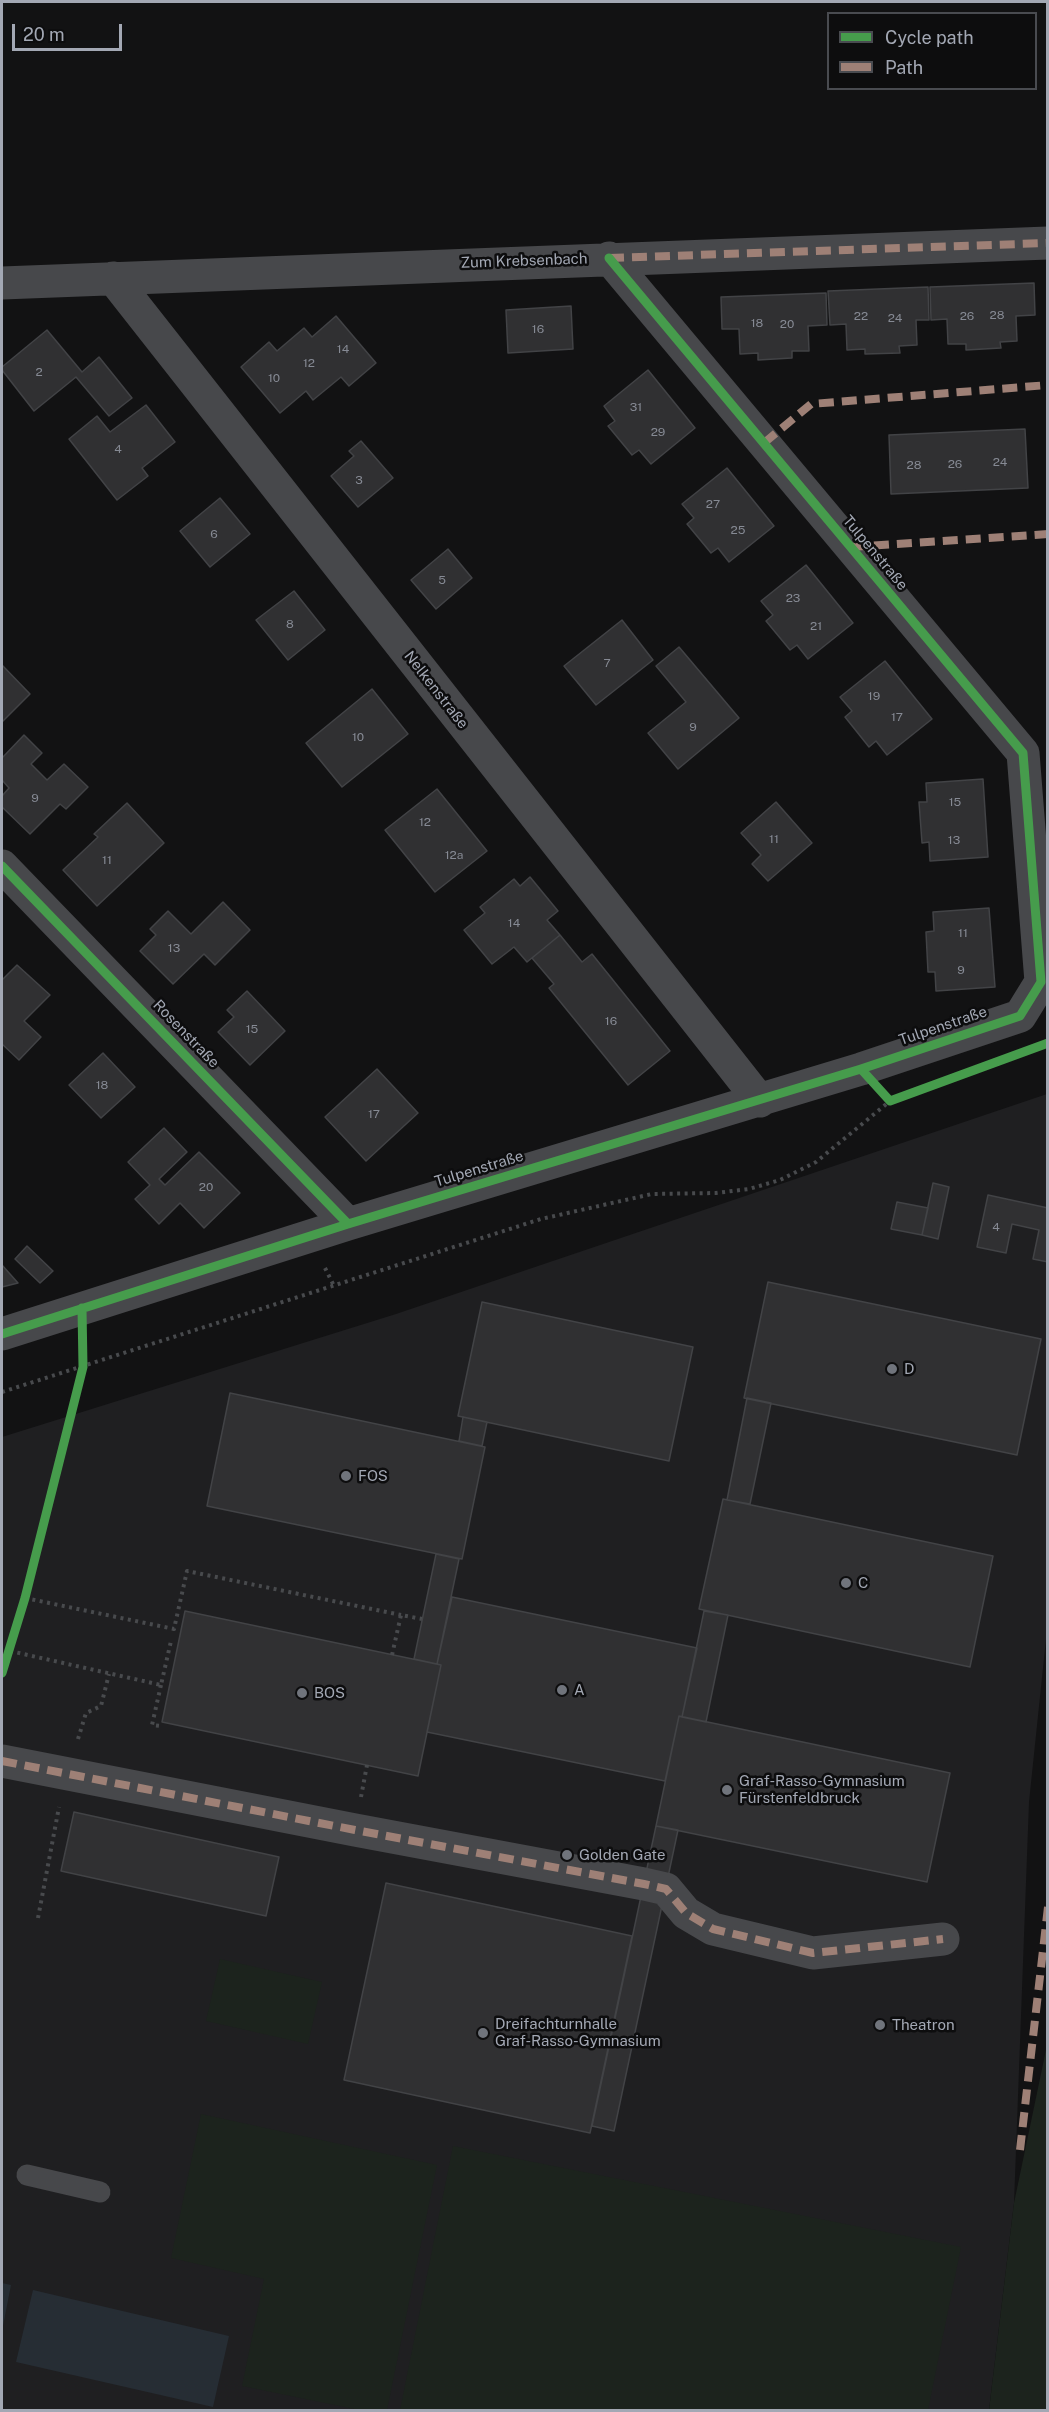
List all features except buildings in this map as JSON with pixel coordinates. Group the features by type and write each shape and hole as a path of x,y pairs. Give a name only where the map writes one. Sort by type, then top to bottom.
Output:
{"street":[{"name":"Zum Krebsenbach","path":"2,283 1047,243"},
{"name":"Tulpenstraße","path":"2,1334 348,1224 760,1101 1020,1016 1041,982 1035,750 609,258"},
{"name":"Nelkenstraße","path":"113,278 760,1101"},
{"name":"Rosenstraße","path":"2,866 348,1224"},
{"path":"2,1761 666,1889 686,1913 713,1929 813,1953 943,1939"}],"lane":[{"path":"27,2175 100,2192"}],"path":[{"path":"2,1392 542,1219 652,1194 727,1192 749,1189 780,1180 816,1162 890,1101"},
{"path":"25,1598 174,1629 187,1571 422,1619"},
{"path":"392,1655 401,1615"},
{"path":"161,1726 152,1725 171,1641"},
{"path":"10,1651 161,1685"},
{"path":"38,1918 66,1773 86,1713 101,1706 109,1674"}],"shaded area":[{"path":"1047,1094 1048,1620 1029,1802 1014,2203 989,2410 2,2410 2,1437 396,1314"},
{"path":"220,1959 322,1982 308,2044 206,2021"},
{"path":"1047,2045 1047,2410 989,2410 1014,2203"},
{"path":"201,2114 437,2165 387,2410 359,2410 242,2386 264,2279 171,2258"},
{"path":"453,2146 961,2247 928,2410 400,2410"},
{"path":"2,2283 11,2285 2,2331"},
{"path":"33,2290 229,2336 213,2407 16,2362"}],"marked path":[{"path":"609,258 1048,243"},
{"path":"764,443 811,404 1048,385"},
{"path":"851,547 1048,534"},
{"path":"2,1761 666,1889 686,1913 713,1929 813,1953 943,1939"},
{"path":"1020,2150 1048,1907"}],"cycle path":[{"path":"2,1334 348,1224 861,1069 1020,1016 1041,982 1023,753 609,258"},
{"path":"2,866 348,1224"},
{"path":"861,1069 890,1101 1048,1043"},
{"path":"2,1673 25,1598 83,1367 82,1308"}],"place":[{"name":"D","path":"892,1369"},
{"name":"FOS","path":"346,1476"},
{"name":"C","path":"846,1583"},
{"name":"A","path":"562,1690"},
{"name":"BOS","path":"302,1693"},
{"name":"Graf-Rasso-Gymnasium Fürstenfeldbruck","path":"727,1790"},
{"name":"Golden Gate","path":"567,1855"},
{"name":"Theatron","path":"880,2025"},
{"name":"Dreifachturnhalle Graf-Rasso-Gymnasium","path":"483,2033"}]}
